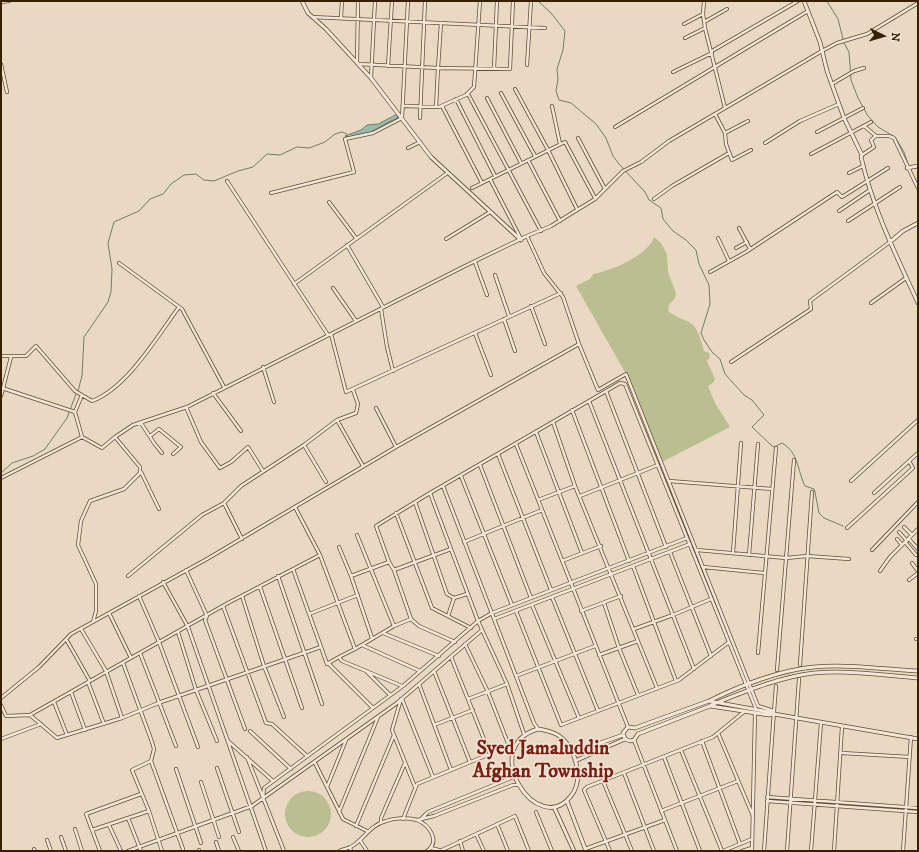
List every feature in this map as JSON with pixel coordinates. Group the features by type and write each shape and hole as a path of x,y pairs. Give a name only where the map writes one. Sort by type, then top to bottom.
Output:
{"street":[{"path":"1,2 9,1"},
{"path":"302,1 312,17 371,78 430,157 521,240"},
{"path":"341,18 342,1"},
{"path":"358,1 358,63"},
{"path":"371,78 375,1"},
{"path":"388,66 392,1"},
{"path":"402,118 404,106 408,1"},
{"path":"420,118 425,1"},
{"path":"404,106 442,106 468,94 474,87 477,68 480,1"},
{"path":"494,68 497,1"},
{"path":"358,63 438,68 510,69 513,1"},
{"path":"527,65 530,1"},
{"path":"704,1 703,14 705,28 725,108"},
{"path":"673,72 712,52 798,1"},
{"path":"804,1 844,118 862,155 863,166 870,190 890,242 918,303"},
{"path":"82,395 75,412 82,437 102,448 115,437 133,426 186,407 263,367 560,221 595,198 625,170 641,162 669,141 822,51 842,42 846,42 867,34 918,3"},
{"path":"704,22 727,9"},
{"path":"615,127 714,67 784,27 808,11"},
{"path":"684,24 703,14"},
{"path":"312,17 544,28"},
{"path":"436,107 441,23"},
{"path":"685,38 705,28"},
{"path":"1,64 7,92"},
{"path":"832,84 850,73 864,68"},
{"path":"515,89 548,150 577,209"},
{"path":"501,92 534,156"},
{"path":"468,94 541,230"},
{"path":"487,98 521,163"},
{"path":"456,99 495,176"},
{"path":"765,143 800,121 839,104"},
{"path":"442,106 482,183"},
{"path":"552,106 560,144"},
{"path":"817,132 863,108"},
{"path":"715,114 725,133 733,160 751,150"},
{"path":"271,193 354,172 345,140 374,133 402,118"},
{"path":"725,133 748,121"},
{"path":"810,154 872,122"},
{"path":"864,126 876,136"},
{"path":"862,155 874,147 871,140 876,136 889,136 894,138 918,188"},
{"path":"578,138 605,189"},
{"path":"408,148 420,142"},
{"path":"472,188 534,156 560,144 567,143 595,198"},
{"path":"654,199 672,186 730,153"},
{"path":"528,160 560,221"},
{"path":"849,173 863,166"},
{"path":"909,167 918,166"},
{"path":"710,272 750,249 837,192 842,197 888,168"},
{"path":"294,284 446,174"},
{"path":"490,179 521,240"},
{"path":"227,181 294,284 330,335 346,392 561,293"},
{"path":"848,221 900,187"},
{"path":"839,211 870,190"},
{"path":"329,202 356,238"},
{"path":"446,239 490,212"},
{"path":"731,362 811,309 810,301 903,231 918,223"},
{"path":"739,228 750,249"},
{"path":"527,236 549,280 561,293 579,344 598,390 626,374 697,550 748,685 755,711 752,849 742,851"},
{"path":"718,238 728,261"},
{"path":"736,248 747,242"},
{"path":"347,245 382,308 387,347 393,371"},
{"path":"475,262 487,295"},
{"path":"119,263 179,308 224,387"},
{"path":"495,275 509,316"},
{"path":"871,303 906,278"},
{"path":"334,288 356,321"},
{"path":"531,306 545,344"},
{"path":"1,356 26,356 36,346 75,391 92,401 102,397 120,384 179,308"},
{"path":"504,319 515,351"},
{"path":"475,332 491,375"},
{"path":"1,698 39,667 66,639 81,629 242,539 363,466 579,344"},
{"path":"1,396 11,357"},
{"path":"263,367 274,402"},
{"path":"455,642 419,626 411,619 394,570 389,562 376,526 430,492 461,476 620,383 625,384 711,598 748,685"},
{"path":"2,388 75,412"},
{"path":"128,576 202,516 224,504 241,486 304,445 337,420 356,413 358,404 353,390"},
{"path":"606,391 666,546"},
{"path":"213,393 241,431"},
{"path":"589,401 649,553 650,560 694,668"},
{"path":"186,407 201,442 220,468 248,448 263,471"},
{"path":"376,408 396,447"},
{"path":"572,410 629,561"},
{"path":"337,420 363,466"},
{"path":"851,481 918,420"},
{"path":"553,422 575,486 610,568 657,688"},
{"path":"141,423 162,453"},
{"path":"150,436 159,429 181,446 173,454"},
{"path":"536,432 582,553"},
{"path":"1,478 82,437"},
{"path":"115,437 140,467 140,470 159,509"},
{"path":"516,444 628,727"},
{"path":"733,553 741,444"},
{"path":"749,554 753,488 758,444"},
{"path":"304,445 326,482"},
{"path":"758,652 776,448"},
{"path":"874,493 918,453"},
{"path":"498,454 551,590"},
{"path":"777,670 794,460"},
{"path":"847,528 913,468 909,461"},
{"path":"480,465 502,527 531,598"},
{"path":"580,496 658,465"},
{"path":"93,622 96,611 96,584 78,545 81,521 90,501 124,489 140,473 140,470"},
{"path":"461,476 512,605"},
{"path":"669,481 772,489"},
{"path":"443,486 538,729"},
{"path":"538,500 575,486"},
{"path":"430,492 478,621 507,684 524,734"},
{"path":"800,665 812,492"},
{"path":"415,502 447,594 454,598 468,594"},
{"path":"872,550 918,502"},
{"path":"224,504 242,539"},
{"path":"295,507 320,555 356,649"},
{"path":"464,542 542,510"},
{"path":"396,513 432,608 471,628"},
{"path":"904,527 912,535"},
{"path":"880,571 902,545 918,530"},
{"path":"899,532 916,555"},
{"path":"357,535 394,626"},
{"path":"263,798 264,788 402,686 439,656 478,621 492,613 512,605 687,538"},
{"path":"897,539 902,545"},
{"path":"907,541 918,549"},
{"path":"494,619 690,544"},
{"path":"562,561 601,546"},
{"path":"339,547 358,595 372,638"},
{"path":"394,570 451,549"},
{"path":"697,550 786,558 807,556 849,559"},
{"path":"670,552 711,656"},
{"path":"1,705 6,716 30,715 223,606 320,555"},
{"path":"351,576 371,570 389,562"},
{"path":"909,580 918,572 912,563"},
{"path":"633,566 676,681"},
{"path":"703,568 764,573"},
{"path":"293,569 328,663 373,708"},
{"path":"186,570 207,616 205,620 245,729"},
{"path":"278,576 322,704"},
{"path":"163,582 188,627 207,687 252,806 266,851"},
{"path":"260,587 302,708"},
{"path":"309,614 339,604 358,595"},
{"path":"139,596 159,642 198,747"},
{"path":"242,596 264,666 284,717"},
{"path":"581,611 621,596"},
{"path":"552,597 598,711"},
{"path":"448,616 454,598"},
{"path":"634,629 673,616 711,598"},
{"path":"604,602 619,648 638,695"},
{"path":"532,605 579,718"},
{"path":"223,606 266,723 272,724 307,756"},
{"path":"516,611 537,668 562,725 676,681 729,642"},
{"path":"108,613 131,658"},
{"path":"328,663 362,646 372,638 394,626 411,619"},
{"path":"81,629 106,672 122,718"},
{"path":"128,851 252,806 315,763 402,699 482,630"},
{"path":"178,632 196,690 217,741"},
{"path":"382,633 439,656"},
{"path":"66,639 89,682 104,724"},
{"path":"599,655 638,641"},
{"path":"465,644 488,692 509,746"},
{"path":"362,646 420,671"},
{"path":"516,676 595,646"},
{"path":"30,715 57,738 122,718 161,702 321,647"},
{"path":"140,653 161,702 176,746"},
{"path":"403,819 417,784 490,754 451,656"},
{"path":"339,657 342,661 402,686"},
{"path":"123,663 152,742 154,749 151,761 183,849"},
{"path":"628,727 635,728 784,672 813,667 838,666 918,671"},
{"path":"365,670 390,695"},
{"path":"434,671 470,762"},
{"path":"634,740 638,734 719,702 786,678 813,673 838,672 918,678"},
{"path":"787,851 799,679"},
{"path":"419,684 451,770"},
{"path":"468,699 507,684"},
{"path":"764,851 776,686"},
{"path":"750,691 758,706 770,708 774,712"},
{"path":"71,692 84,730"},
{"path":"402,699 392,730 415,788"},
{"path":"402,699 433,777"},
{"path":"709,701 755,711"},
{"path":"54,702 67,735"},
{"path":"710,706 745,711 774,712 842,727 918,739"},
{"path":"434,725 473,710"},
{"path":"610,851 584,790 587,787 702,741 718,733 745,711"},
{"path":"339,812 378,716"},
{"path":"811,851 821,723"},
{"path":"1,739 42,724"},
{"path":"623,735 624,730 628,727"},
{"path":"834,851 836,806 842,753 842,727"},
{"path":"635,728 638,734"},
{"path":"538,729 560,736 572,753 575,761 578,778 577,786 567,801 554,807 534,803 519,785 515,775 512,754 516,745 524,734 538,729"},
{"path":"250,731 291,769"},
{"path":"718,733 753,817"},
{"path":"356,826 394,735"},
{"path":"572,753 623,735"},
{"path":"623,735 630,741 634,740"},
{"path":"903,851 911,737"},
{"path":"575,761 626,739"},
{"path":"327,787 347,740"},
{"path":"634,740 677,851"},
{"path":"228,741 273,782"},
{"path":"702,741 740,844"},
{"path":"681,750 722,851 752,840"},
{"path":"842,753 910,757"},
{"path":"246,757 284,851"},
{"path":"664,757 700,851"},
{"path":"151,761 132,770 149,811 162,851"},
{"path":"381,822 381,818 405,762"},
{"path":"315,763 344,821 367,831"},
{"path":"217,768 239,832"},
{"path":"176,769 201,843"},
{"path":"624,772 654,851"},
{"path":"422,818 428,812 515,775"},
{"path":"603,781 632,851"},
{"path":"201,782 219,837"},
{"path":"661,811 738,782"},
{"path":"339,851 350,847 360,840 367,831 381,822 403,819 417,820 434,816 512,785 519,785"},
{"path":"100,851 86,814 141,794"},
{"path":"767,797 791,798 836,806 918,812"},
{"path":"567,801 586,850 664,820"},
{"path":"767,801 837,802 918,808"},
{"path":"554,807 574,851"},
{"path":"92,830 149,811"},
{"path":"536,812 552,851"},
{"path":"431,848 440,851 515,816 529,851"},
{"path":"128,818 141,851"},
{"path":"417,820 429,828 432,834 433,843 431,848 427,851"},
{"path":"497,824 508,851"},
{"path":"109,825 121,851"},
{"path":"75,829 82,851"},
{"path":"476,834 484,851"},
{"path":"61,837 66,851"},
{"path":"234,837 239,851"},
{"path":"47,840 51,851"},
{"path":"360,840 367,851"},
{"path":"460,841 463,851"},
{"path":"216,842 219,851"},
{"path":"350,847 351,851"}],"shaded area":[{"path":"396,115 398,117 396,119 365,135 358,137 345,136 361,130 367,125 378,124"},
{"path":"654,237 661,243 667,254 668,272 676,293 675,298 669,305 668,311 695,327 704,351 709,353 710,357 707,361 715,379 714,382 708,386 715,403 730,427 662,462 626,374 576,286 590,279 593,274 619,266 637,256 651,244"},
{"path":"313,791 317,792 327,801 330,805 330,823 321,833 313,837 303,837 295,833 286,823 285,809 289,801 299,792"}],"waterway":[{"path":"538,1 551,13 565,31 563,50 557,69 558,79 556,91 559,100 571,103 596,124 606,138 613,156 619,164 645,192 649,200 661,208 663,219 673,231 686,240 696,250 699,264 709,285 710,304 701,333 704,340 712,352 720,359 725,374 744,395 752,400 764,415 752,427 774,447 782,443 788,447 795,457 805,486 814,489 819,513 824,518 843,526"},
{"path":"827,1 838,19 844,43 849,52 851,80 858,98 868,116 878,127 895,137 904,152 908,164"},
{"path":"78,391 82,376 84,337 108,302 111,292 112,269 108,243 114,222 139,211 150,199 163,194 171,184 184,175 196,174 204,180 214,181 238,171 253,167 267,154 280,155 297,147 309,148 325,142 335,134 342,132 347,134"},
{"path":"913,176 918,184"},
{"path":"1,473 12,463 33,456 45,449 67,418 76,394"}],"district":[{"name":"Syed Jamaluddin Afghan Township","path":"543,762"}]}
